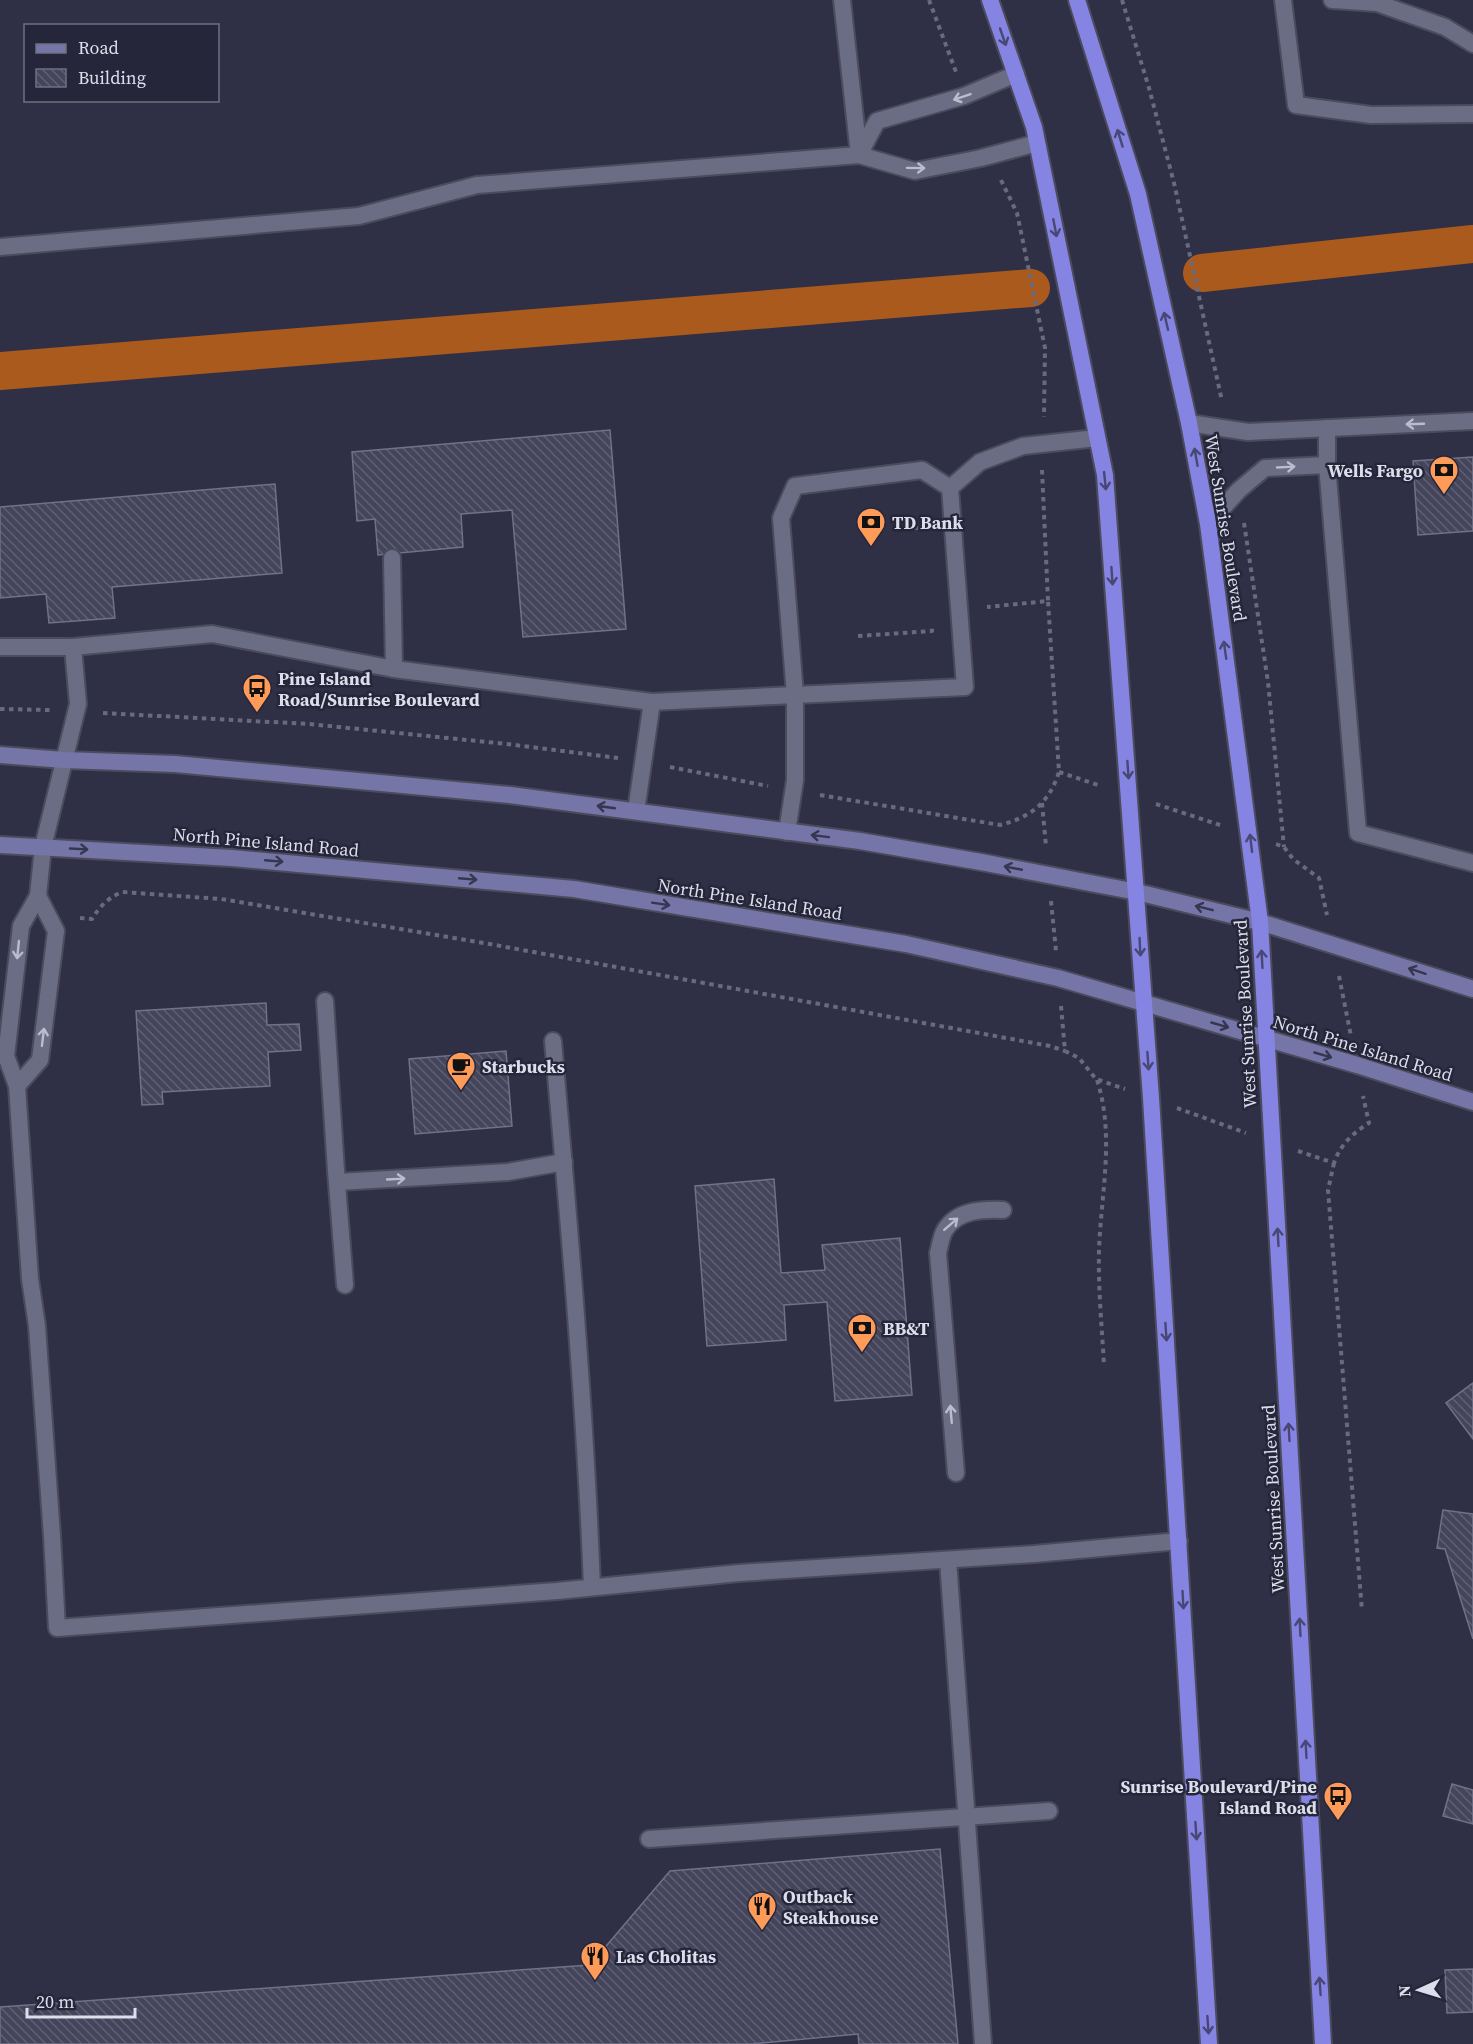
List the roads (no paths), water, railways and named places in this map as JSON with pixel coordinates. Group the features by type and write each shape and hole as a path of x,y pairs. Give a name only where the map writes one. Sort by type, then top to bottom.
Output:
{"highway":[{"path":"990,0 1034,127 1105,475 1151,1098 1209,2044"},
{"name":"West Sunrise Boulevard","path":"1077,0 1138,194 1189,423 1208,524 1250,835 1260,922 1323,2044"}],"main road":[{"path":"0,755 175,764 510,795 871,843 1137,892 1260,922 1473,989"},
{"name":"North Pine Island Road","path":"0,845 232,858 574,889 906,944 1058,978 1357,1065 1473,1102"}],"street":[{"path":"842,0 859,155"},
{"path":"1283,0 1296,105 1371,115 1473,114"},
{"path":"1332,0 1377,3 1444,27 1473,44"},
{"path":"859,155 878,121 964,96 1016,74"},
{"path":"0,246 359,216 477,185 859,155 915,171 981,158 1037,142"},
{"path":"1189,423 1248,432 1473,421"},
{"path":"1327,428 1327,465 1358,833 1473,863"},
{"path":"950,488 980,462 1023,446 1097,438"},
{"path":"1208,524 1239,490 1266,468 1327,465"},
{"path":"787,832 795,780 795,695 781,518 795,486 922,470 950,488"},
{"path":"0,647 73,646 212,634 393,669 651,702 965,687 950,488"},
{"path":"392,558 393,669"},
{"path":"73,646 78,704 43,847 38,896 21,926 6,1056 17,1086 30,1279 37,1326 57,1628 592,1587 739,1573 948,1560 1179,1541"},
{"path":"636,811 651,702"},
{"path":"17,1086 40,1060 56,931 38,896"},
{"path":"325,1001 345,1285"},
{"path":"553,1041 574,1269 592,1587"},
{"path":"338,1182 508,1172 564,1162"},
{"path":"956,1473 938,1253 944,1231 952,1220 979,1209 1003,1210"},
{"path":"948,1560 983,2044"},
{"path":"649,1839 1049,1811"}],"waterway":[{"path":"1202,273 1473,244"},
{"path":"0,371 1031,288"}],"place":[{"name":"Wells Fargo","path":"1444,496"},
{"name":"TD Bank","path":"871,548"},
{"name":"Pine Island Road/Sunrise Boulevard","path":"257,714"},
{"name":"Starbucks","path":"461,1092"},
{"name":"BB&T","path":"862,1354"},
{"name":"Sunrise Boulevard/Pine Island Road","path":"1338,1822"},
{"name":"Outback Steakhouse","path":"762,1932"},
{"name":"Las Cholitas","path":"595,1982"}]}
